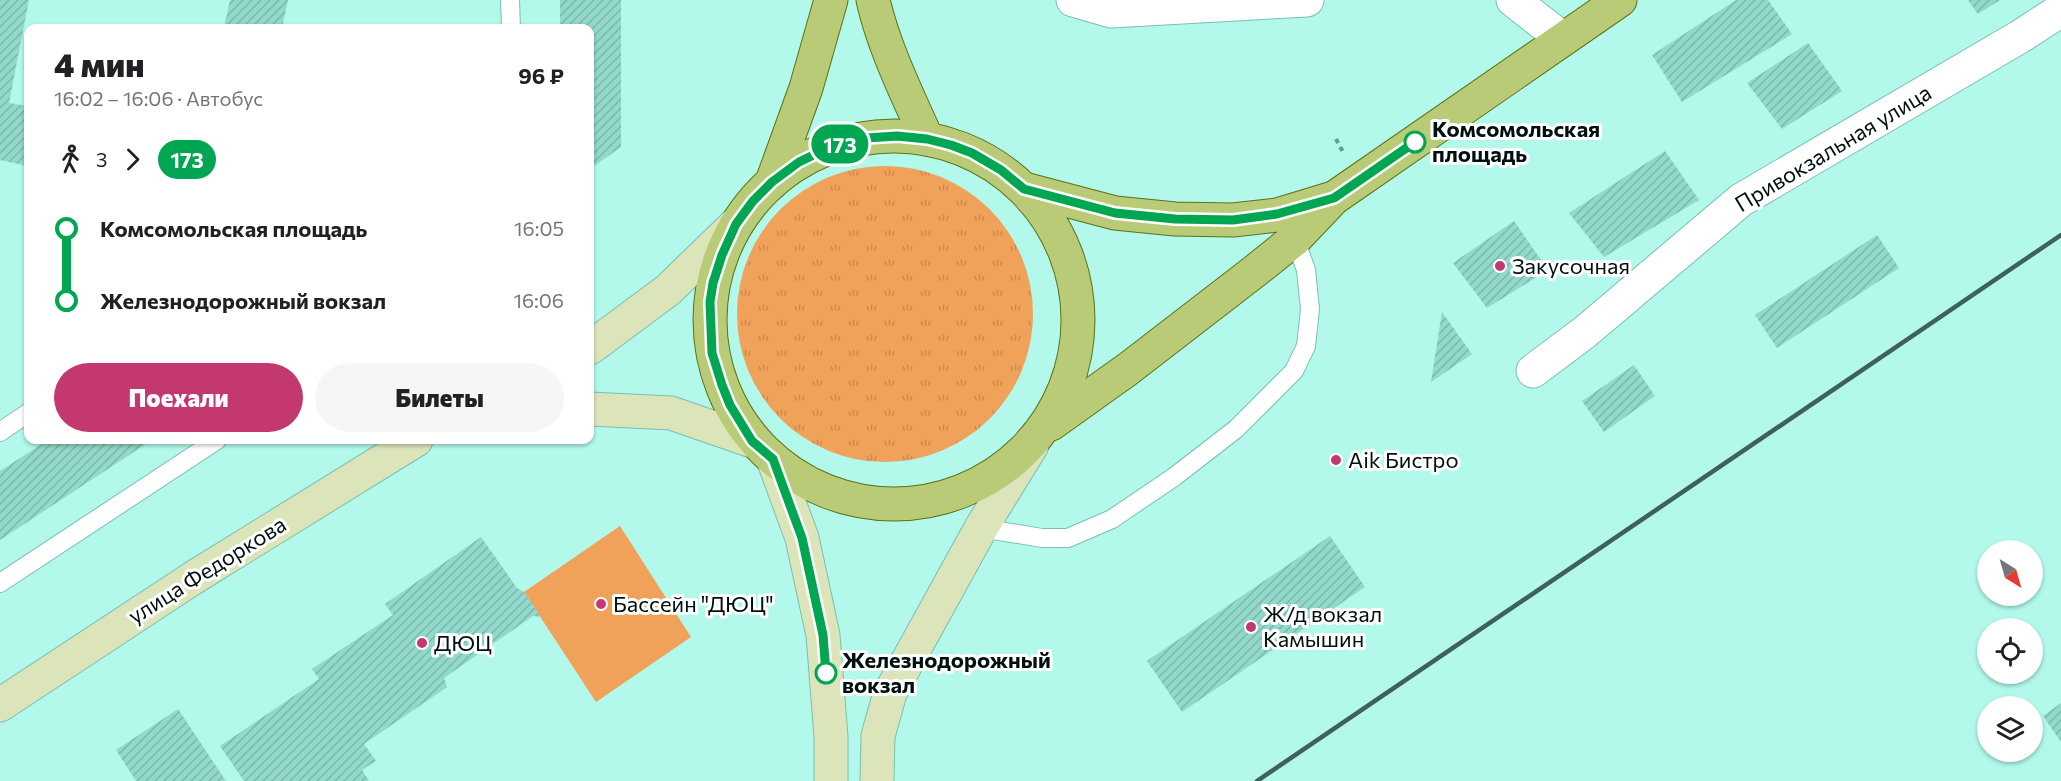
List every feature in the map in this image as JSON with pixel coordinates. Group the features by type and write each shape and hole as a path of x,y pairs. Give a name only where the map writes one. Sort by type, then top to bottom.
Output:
{"main road":[{"path":"772,182 806,88 831,0"},
{"path":"873,0 877,18 896,68 927,139"},
{"path":"1042,435 1072,364 1077,330 1077,303 1072,274 1064,249 1047,217 1024,189 1001,170 972,153 927,139 897,136 867,138 828,148 799,162 772,182 753,201 736,224 713,283 710,319 712,353 730,405 762,450 806,482 843,496 869,502 896,504 941,497 966,489 1007,467 1042,435 1295,239 1334,198 1620,0"},
{"path":"1024,189 1115,213 1175,219 1233,220 1277,214 1334,198"}],"street":[{"path":"1073,0 1111,10 1307,0"},
{"path":"1513,0 1563,39"},
{"name":"Привокзальная улица","path":"1533,371 1585,332 1741,200 2021,36 2061,10"},
{"path":"594,345 668,290 736,224"},
{"path":"594,409 671,413 762,450 802,538 823,635 831,737 831,781"},
{"path":"877,781 878,736 890,693 981,528 1042,435"},
{"name":"улица Федоркова","path":"0,705 193,578 410,444"}],"lane":[{"path":"510,0 511,24"},
{"path":"981,528 1042,538 1068,538 1112,519 1174,477 1236,429 1294,371 1306,346 1310,309 1306,270 1295,239"},
{"path":"0,432 24,416"},
{"path":"0,583 211,444"}],"path":[{"path":"1336,139 1345,157"}],"green space":[{"path":"885,166 914,169 942,177 979,200 999,220 1022,257 1030,285 1033,314 1030,343 1022,371 999,408 979,428 942,451 914,459 885,462 856,459 828,451 791,428 771,408 748,371 740,343 737,314 740,285 748,257 771,220 791,200 828,177 856,169"},
{"name":"Бассейн \"ДЮЦ\"","path":"620,526 691,637 596,702 524,592"}],"building":[{"path":"0,0 29,0 9,103 24,105 24,165 0,160"},
{"path":"230,0 288,0 283,24 225,24"},
{"path":"560,0 621,0 621,147 594,166 594,24 560,24"},
{"path":"1736,0 1768,0 1792,34 1682,102 1652,55"},
{"path":"1968,0 2000,0 1978,14"},
{"path":"1808,43 1842,91 1782,129 1747,83"},
{"path":"1665,151 1699,200 1604,257 1569,213"},
{"name":"Закусочная","path":"1514,221 1548,270 1487,308 1453,263"},
{"path":"1877,235 1899,268 1777,348 1755,315"},
{"path":"1442,312 1472,354 1431,382"},
{"path":"1634,365 1655,396 1604,432 1582,401"},
{"path":"42,444 146,444 0,540 0,471"},
{"name":"Ж/д вокзал Камышин","path":"1330,536 1365,587 1182,712 1147,661"},
{"name":"ДЮЦ","path":"481,537 541,617 533,616 444,678 447,687 364,744 376,761 362,770 369,781 244,781 220,746 319,679 312,669 393,615 385,604"},
{"path":"2061,703 2061,742 2043,716"},
{"path":"178,709 226,781 136,781 116,750"}],"railway":[{"path":"1257,781 2061,235"}],"bus line":[{"name":"173","path":"826,673 823,635 802,538 773,459 752,441 730,405 712,353 710,302 722,255 736,224 753,201 772,182 799,162 828,148 867,138 897,136 927,139 951,145 972,153 1001,170 1024,189 1115,213 1175,219 1233,220 1277,214 1334,198 1415,142"}],"place":[{"name":"Комсомольская площадь","path":"1415,142"},
{"name":"Закусочная","path":"1500,266"},
{"name":"Aik Бистро","path":"1336,460"},
{"name":"Бассейн \"ДЮЦ\"","path":"601,604"},
{"name":"Ж/д вокзал Камышин","path":"1251,627"},
{"name":"ДЮЦ","path":"422,643"},
{"name":"Железнодорожный вокзал","path":"826,673"}]}
